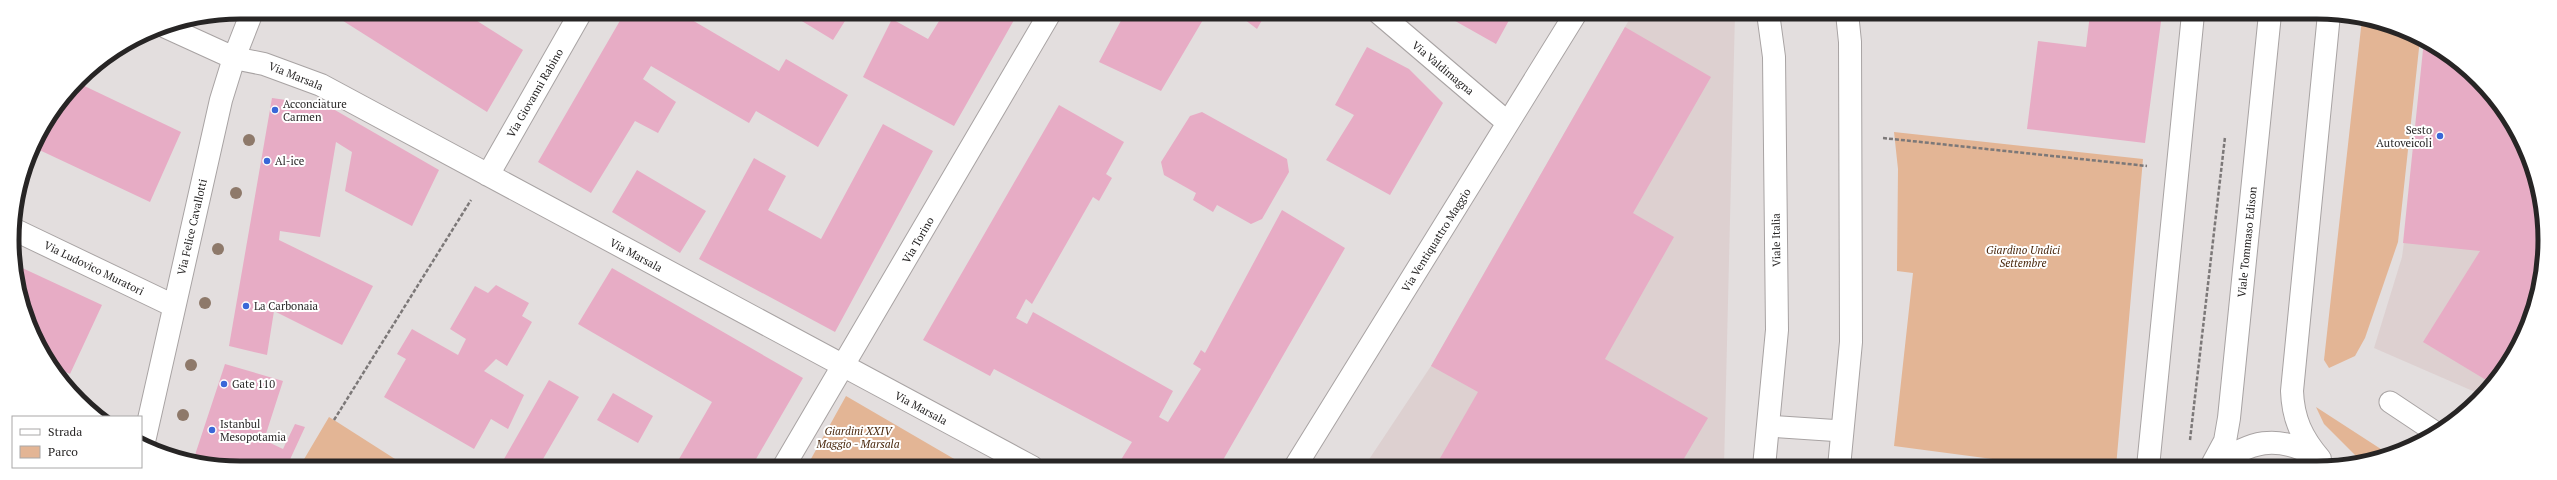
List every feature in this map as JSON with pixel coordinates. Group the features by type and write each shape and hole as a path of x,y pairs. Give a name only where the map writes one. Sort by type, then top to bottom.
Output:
{"street":[{"name":"Via Felice Cavallotti","path":"145,439 221,100 234,58 249,19"},
{"name":"Via Giovanni Rabino","path":"488,174 578,19"},
{"name":"Via Torino","path":"787,461 844,368 1047,19"},
{"name":"Via Valdimagna","path":"1386,19 1508,123"},
{"name":"Via Ventiquattro Maggio","path":"1299,461 1572,19"},
{"name":"Viale Italia","path":"1765,461 1777,330 1774,57 1769,19"},
{"path":"1840,461 1851,342 1850,50 1847,19"},
{"path":"2149,461 2193,19"},
{"name":"Viale Tommaso Edison","path":"2215,461 2223,446 2229,418 2269,19"},
{"name":"Viale Tommaso Edison","path":"2323,461 2300,431 2294,413 2292,391 2329,19"},
{"name":"Via Marsala","path":"173,30 234,58 264,64 321,85 488,174 844,368 1021,461"},
{"name":"Via Ludovico Muratori","path":"19,232 174,306"},
{"name":"Viale Tommaso Edison","path":"2221,461 2238,450 2266,443 2294,446 2321,461"}],"lane":[{"path":"2390,402 2431,429"},
{"path":"1768,426 1842,431"}],"path":[{"path":"2189,447 2226,133"},
{"path":"1883,138 2154,167"},
{"path":"334,420 488,174"}],"shaded area":[{"path":"1630,19 1735,19 1724,461 1368,461 1431,366"},
{"path":"2430,50 2463,74 2483,94 2501,117 2521,155 2534,197 2536,211 2538,226 2538,254 2534,283 2526,311 2515,338 2501,363 2476,393 2374,348 2402,257"}],"green space":[{"path":"2362,23 2402,36 2419,44 2398,242 2365,338 2355,356 2329,368 2324,360"},
{"name":"Giardino Undici Settembre","path":"1894,132 2143,159 2117,461 2007,461 1894,446 1913,273 1897,271 1898,169"},
{"name":"Giardini XXIV Maggio - Marsala","path":"846,396 958,461 810,461"},
{"path":"2316,407 2383,450 2357,457 2324,424"},
{"path":"329,417 398,461 303,461"}],"building":[{"path":"340,19 474,19 523,50 487,112"},
{"path":"621,19 692,19 779,71 786,59 848,95 818,147 756,111 749,123 651,66 643,79 676,102 658,133 635,121 591,193 538,162"},
{"path":"798,19 846,19 833,40"},
{"path":"892,19 928,39 940,19 1015,19 954,126 863,77"},
{"path":"1122,19 1203,19 1161,91 1099,62"},
{"path":"1244,19 1263,19 1257,29"},
{"path":"1452,19 1510,19 1496,44"},
{"path":"2089,19 2161,19 2145,143 2027,129 2038,41 2086,47"},
{"path":"1625,27 1711,77 1633,213 1674,237 1605,359 1708,418 1683,461 1438,461 1478,392 1431,366"},
{"path":"2423,46 2440,56 2463,74 2483,94 2501,117 2521,155 2534,197 2538,226 2538,254 2534,283 2526,311 2515,338 2501,363 2487,381 2423,342 2480,251 2403,243"},
{"path":"1367,47 1409,69 1443,103 1390,195 1326,160 1354,115 1335,105"},
{"path":"83,85 181,132 150,202 38,150 56,117"},
{"path":"272,98 328,106 439,170 412,226 345,191 352,152 336,142 320,237 280,231 279,240 373,286 342,345 274,311 267,355 229,346"},
{"path":"1059,105 1124,142 1106,174 1112,178 1099,201 1093,197 1032,304 1026,299 1016,318 1027,324 1033,312 1173,391 1159,417 1168,422 1201,369 1193,364 1201,350 1205,353 1282,210 1345,248 1222,461 1120,461 1132,442 994,369 990,376 923,340"},
{"path":"1202,112 1287,159 1289,172 1262,219 1251,224 1217,205 1213,212 1193,200 1196,193 1164,175 1161,162 1190,116"},
{"path":"883,124 933,151 835,332 699,259 754,158 786,176 768,210 821,239"},
{"path":"637,170 706,211 680,253 612,212"},
{"path":"21,267 102,305 70,374 61,370 56,363 36,325 23,283"},
{"path":"612,268 803,378 755,461 678,461 712,402 578,324"},
{"path":"496,285 529,303 522,316 532,322 507,366 496,359 484,371 524,395 508,429 491,419 474,449 384,397 406,359 397,354 412,329 458,355 466,339 450,329 475,286 488,293"},
{"path":"225,364 283,381 264,440 283,449 295,424 305,427 289,461 226,461 195,456"},
{"path":"549,380 579,397 542,461 503,461"},
{"path":"613,393 653,416 638,443 597,420"}],"place":[{"name":"Acconciature Carmen","path":"275,110"},
{"name":"Sesto Autoveicoli","path":"2440,136"},
{"name":"Al-ice","path":"267,161"},
{"name":"La Carbonaia","path":"246,306"},
{"name":"Gate 110","path":"224,384"},
{"name":"Istanbul Mesopotamia","path":"212,430"}]}
